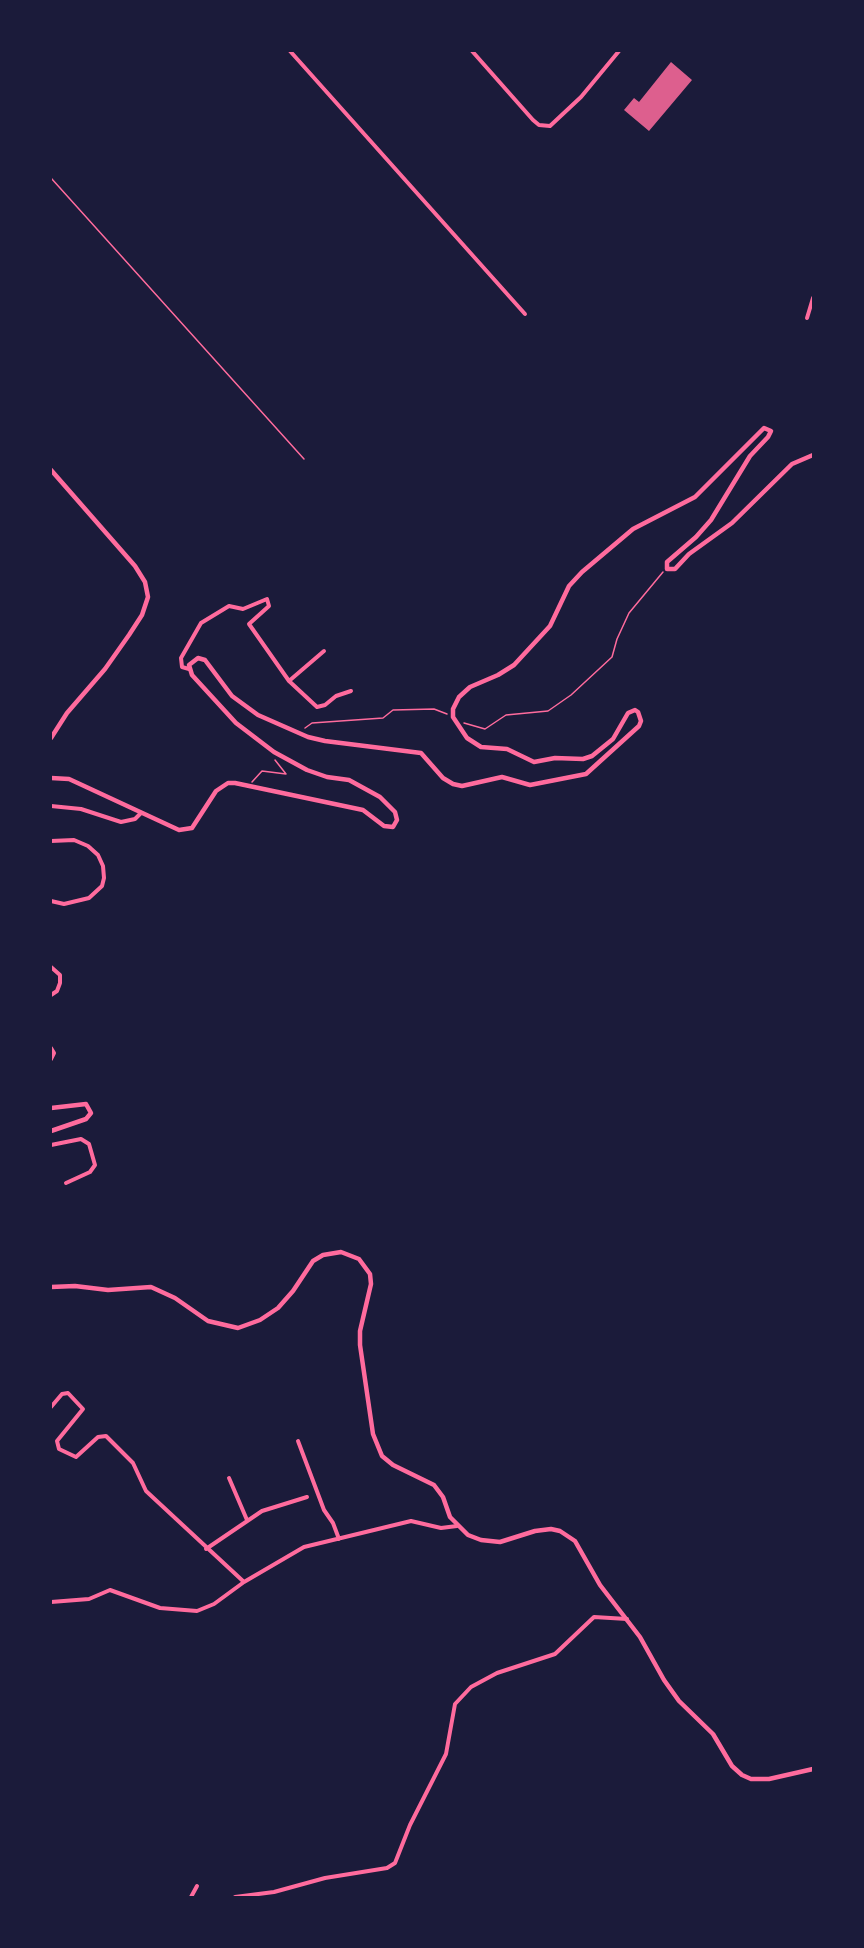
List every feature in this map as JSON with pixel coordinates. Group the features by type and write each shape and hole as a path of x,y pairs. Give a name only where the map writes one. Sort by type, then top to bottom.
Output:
{"street":[{"path":"290,51 525,314"},
{"path":"472,51 533,120 539,125 550,126 581,97 619,51"},
{"path":"807,318 813,298"},
{"path":"189,669 193,660 198,657 205,660 223,687 236,700 258,715 295,732 325,741 421,753 443,778 462,786 502,777 530,785 586,774 639,726 641,721 638,712 631,711 613,739 592,756 583,759 555,758 534,762 507,749 474,744 461,731 453,717 456,702 465,690 503,673 538,641 550,626 569,586 582,573 633,529 695,497 760,431 769,429 771,434 750,456 711,520 696,537 667,561 667,569 675,569 689,554 732,523 792,464 813,455"},
{"path":"51,470 135,566 145,582 148,597 147,606 105,669 67,713 51,738"},
{"path":"51,778 75,782 173,827 189,830 221,786 235,783 363,810 387,828 396,823 395,812 380,797 349,780 327,777 307,770 274,752 236,723 199,686 189,669 182,667 182,658 201,623 229,606 243,609 267,599 269,606 249,624 289,681 317,707 325,705 336,696 351,691"},
{"path":"289,681 324,651"},
{"path":"51,806 81,809 121,822 135,819 141,813"},
{"path":"51,841 74,840 88,846 98,855 103,866 104,878 102,886 89,898 64,904 51,901"},
{"path":"51,967 60,975 57,991 51,994"},
{"path":"51,1048 54,1053 51,1059"},
{"path":"51,1108 86,1104 91,1113 86,1119 51,1131"},
{"path":"51,1145 81,1139 89,1144 95,1162 92,1170 66,1183"},
{"path":"51,1287 75,1286 108,1290 151,1287 175,1298 208,1321 238,1328 260,1320 278,1308 293,1291 313,1261 323,1255 341,1252 359,1258 370,1274 371,1284 360,1331 374,1443 382,1456 393,1466 425,1479 439,1490 450,1517 468,1534 490,1541 510,1540 543,1529 560,1531 575,1541 600,1585 627,1619 679,1701 713,1734 732,1766 742,1775 752,1779 769,1779 813,1769"},
{"path":"51,1407 62,1394 68,1393 83,1409 57,1441 59,1449 76,1457 98,1437 106,1436 133,1463 142,1477 146,1491 244,1582"},
{"path":"298,1441 324,1510 333,1522 339,1539"},
{"path":"229,1478 247,1520"},
{"path":"206,1549 262,1511 307,1497"},
{"path":"51,1602 89,1599 110,1590 160,1608 197,1611 214,1604 244,1582 304,1546 411,1521 441,1528 457,1526"},
{"path":"235,1897 274,1892 325,1878 387,1868 395,1863 410,1824 446,1754 456,1704 471,1687 496,1673 555,1654 594,1617 627,1619"},
{"path":"191,1897 198,1886"}],"lane":[{"path":"51,178 304,459"}],"path":[{"path":"295,732 306,732 305,728 312,723 383,718 393,710 434,709 471,727 485,729 506,715 548,711 564,701 612,657 616,639 629,613 667,569"},
{"path":"250,785 262,771 286,774 274,758 274,752"}],"building":[{"path":"671,62 692,80 649,131 624,110 634,98 639,102"}]}
